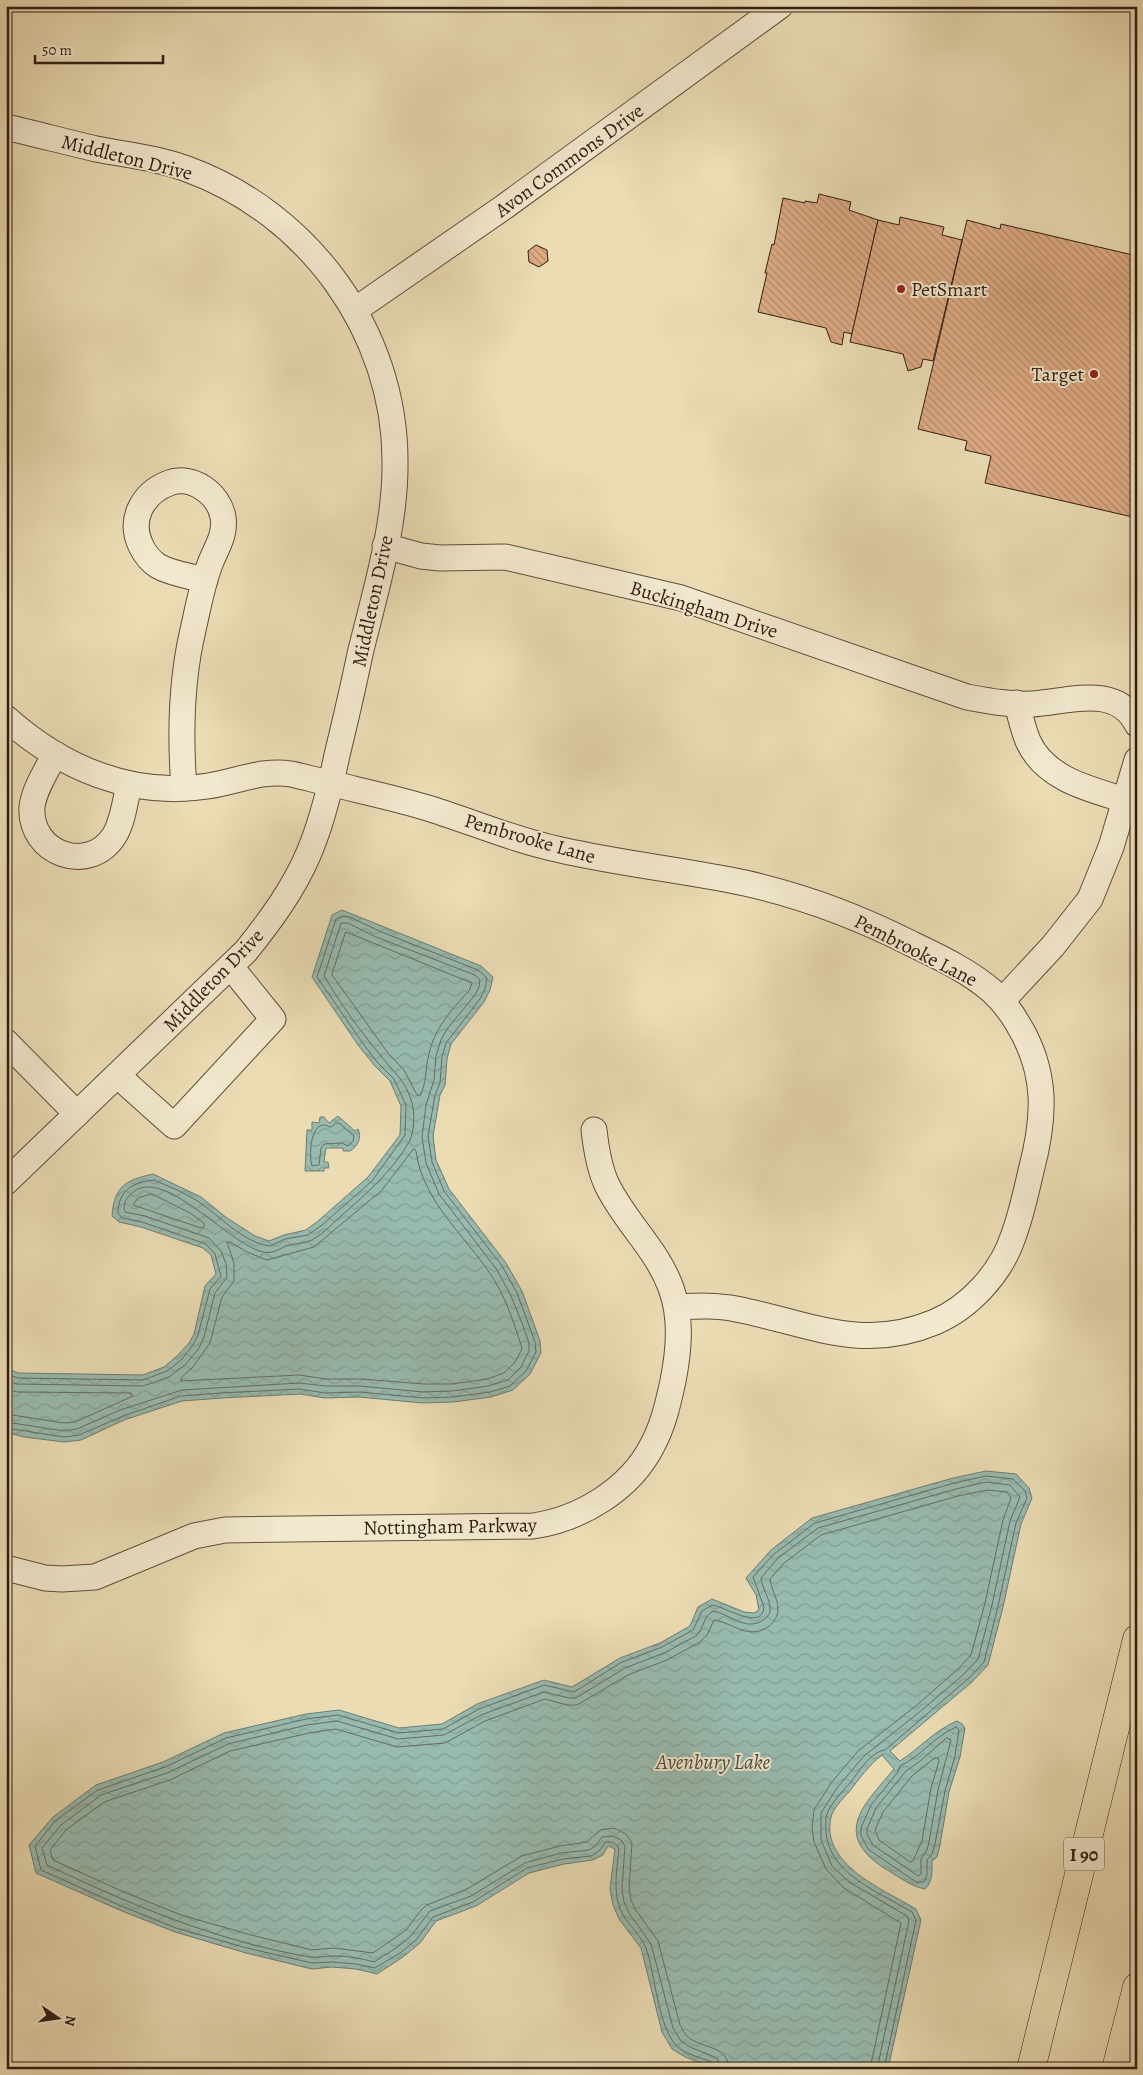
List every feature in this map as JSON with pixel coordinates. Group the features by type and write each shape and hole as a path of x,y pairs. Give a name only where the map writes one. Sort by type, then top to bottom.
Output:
{"highway":[{"name":"I 90","path":"1032,2069 1137,1639"},
{"path":"1116,2069 1137,1987"}],"street":[{"name":"Avon Commons Drive","path":"355,310 504,207 780,6"},
{"name":"Middleton Drive","path":"6,127 96,148 161,160 222,184 263,209 295,236 324,266 355,310 380,368 392,421 395,453 394,486 385,546 331,784 309,854 296,879 264,928 231,966 6,1182"},
{"name":"Buckingham Drive","path":"385,546 421,556 440,558 505,557 665,594 953,693 999,703 1105,698 1124,707 1137,724"},
{"path":"184,788 182,762 186,667 205,580"},
{"path":"1017,703 1029,742 1036,755 1049,768 1064,779 1125,800"},
{"path":"6,718 30,738 55,754 104,777 129,785 115,836 107,845 86,856 72,856 58,852 45,845 34,823 32,807 35,796 55,754"},
{"path":"1002,1001 1054,946 1090,899 1098,883 1137,760"},
{"name":"Pembrooke Lane","path":"129,785 184,788 212,786 265,774 289,774 426,808 520,840 558,850 742,883 805,900 887,931 931,953 990,989 1002,1001 1028,1040 1038,1069 1043,1101 1041,1127 1013,1238 996,1270 984,1286 967,1302 940,1320 897,1334 871,1337 822,1331 726,1308 677,1307"},
{"path":"118,1076 174,1126 273,1018 231,966"},
{"path":"6,1042 78,1114"},
{"name":"Nottingham Parkway","path":"6,1568 46,1578 95,1577 171,1544 213,1531 533,1526 550,1523 588,1508 617,1488 641,1463 652,1447 667,1408 675,1371 679,1337 677,1307 665,1271 607,1184 597,1151 594,1130"}],"water":[{"path":"342,910 481,966 493,977 490,990 484,1002 451,1044 447,1059 445,1085 440,1095 433,1136 436,1160 449,1189 506,1263 522,1291 540,1341 541,1353 530,1374 513,1390 491,1397 453,1402 423,1403 359,1397 325,1398 300,1394 222,1398 182,1401 124,1420 81,1440 64,1442 24,1437 6,1432 6,1368 18,1373 143,1375 164,1367 189,1343 194,1334 205,1286 216,1274 211,1255 203,1248 141,1227 119,1222 112,1216 113,1206 115,1198 123,1186 135,1179 153,1174 201,1197 227,1218 255,1236 269,1241 306,1230 318,1221 368,1177 400,1135 401,1106 390,1081 358,1045 312,977 332,915"},
{"path":"338,1116 355,1131 358,1129 360,1136 357,1144 350,1151 343,1151 343,1148 326,1148 324,1162 328,1162 329,1168 324,1168 324,1171 305,1171 307,1130 312,1130 312,1122 319,1123 320,1117 324,1117 329,1123"},
{"name":"Avenbury Lake","path":"986,1471 1016,1474 1029,1488 1032,1498 1021,1524 988,1665 972,1682 890,1751 900,1761 949,1725 957,1721 965,1728 960,1757 949,1792 940,1845 937,1857 932,1861 932,1876 928,1886 925,1889 914,1886 884,1868 868,1855 859,1843 856,1831 858,1819 864,1806 894,1769 882,1755 868,1768 841,1800 831,1817 830,1834 835,1849 845,1862 873,1884 916,1909 921,1920 888,2069 716,2069 685,2057 672,2049 662,2032 641,1948 619,1919 613,1905 610,1889 615,1849 608,1846 603,1855 593,1860 564,1864 529,1873 476,1906 436,1921 420,1943 377,1974 356,1969 332,1967 312,1969 246,1953 175,1932 36,1873 29,1845 53,1817 96,1785 163,1762 224,1733 306,1714 339,1710 399,1728 442,1724 477,1704 544,1680 572,1687 620,1658 660,1643 690,1626 698,1607 712,1599 744,1612 754,1613 759,1610 756,1595 746,1578 771,1550 812,1518 953,1478"}],"building":[{"path":"819,194 851,202 849,210 878,220 852,334 844,332 842,345 831,342 826,328 758,312 767,273 765,273 772,244 774,245 783,198 805,203 805,201 817,203"},
{"path":"900,217 944,227 942,235 962,240 933,361 923,359 921,367 908,371 903,354 850,342 878,220 899,225"},
{"path":"967,220 1000,229 1001,224 1137,256 1137,518 985,483 991,456 965,450 967,441 918,429"},
{"path":"536,245 547,250 548,261 539,267 529,262 528,251"}],"place":[{"name":"PetSmart","path":"901,289"},
{"name":"Target","path":"1094,374"}]}
